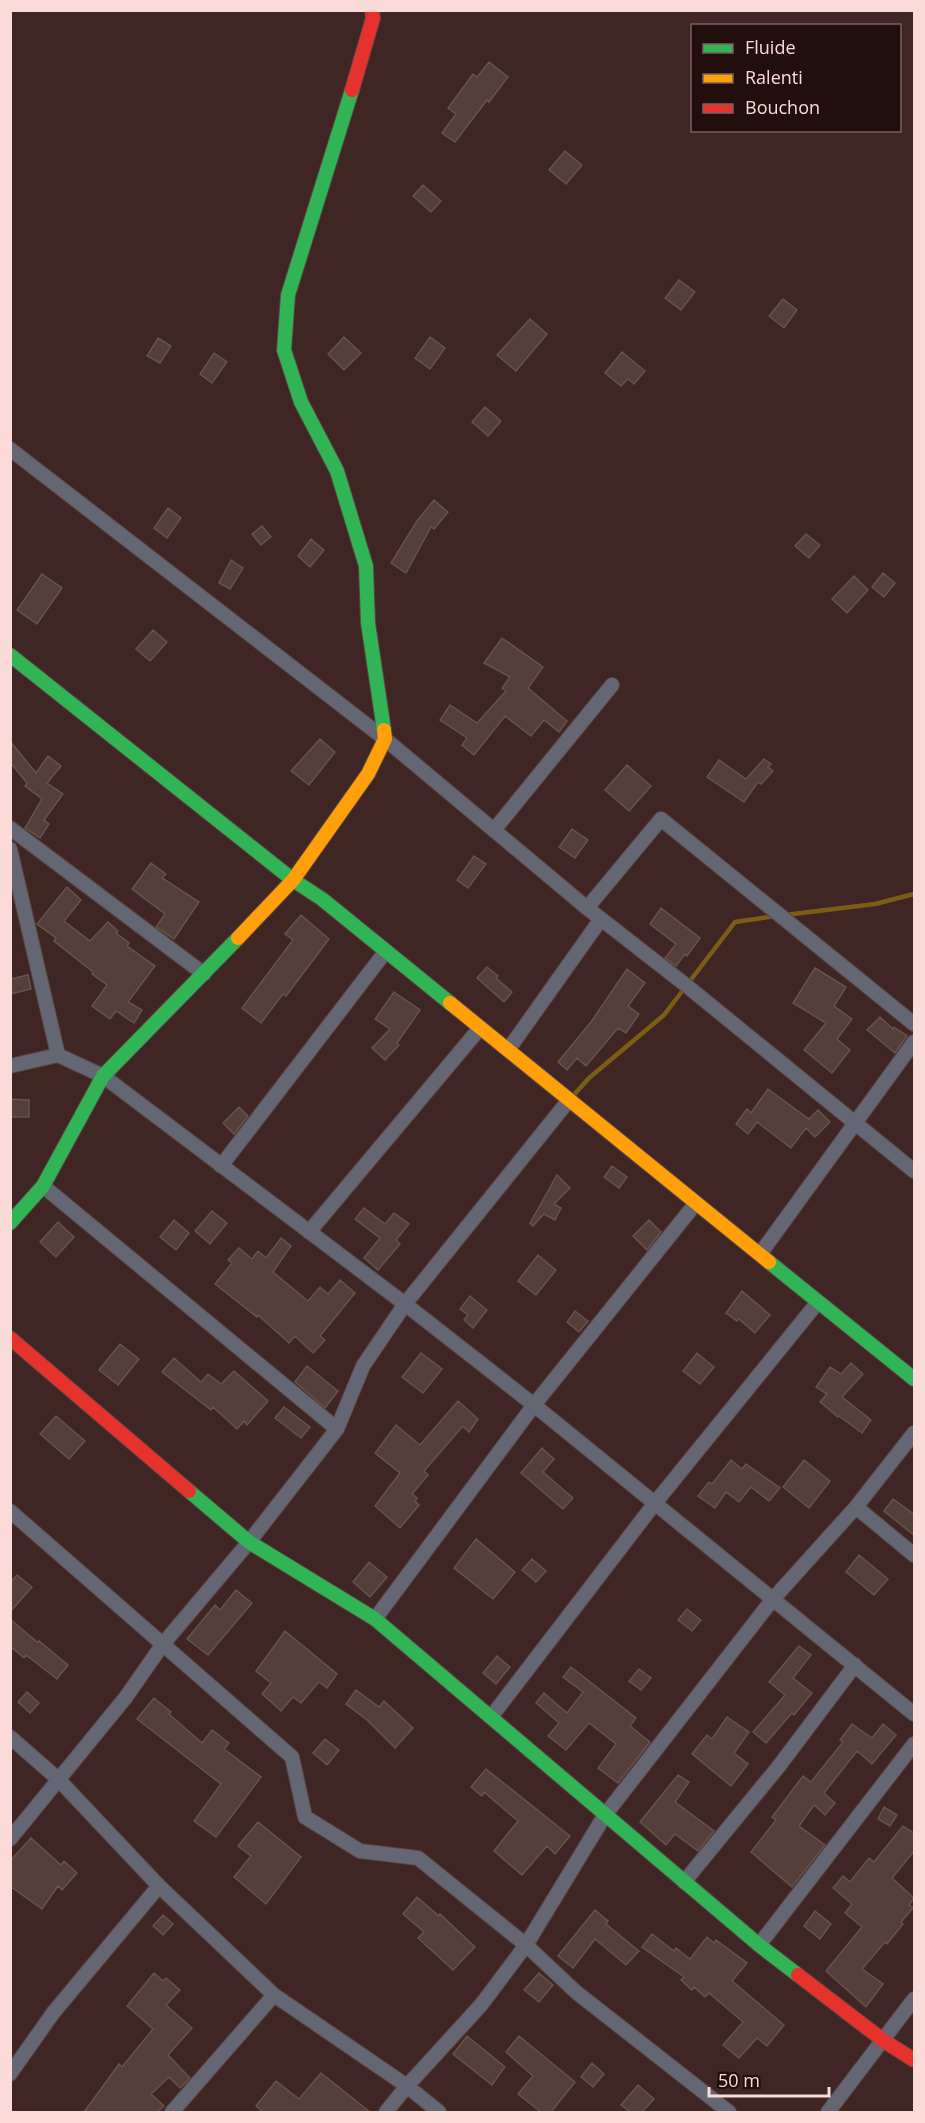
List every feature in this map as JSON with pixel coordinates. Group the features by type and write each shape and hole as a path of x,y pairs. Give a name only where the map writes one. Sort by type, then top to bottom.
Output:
{"street":[{"path":"10,1222 43,1186 103,1076 293,880 368,774 385,739 368,623 366,566 336,471 301,402 284,350 288,295 345,114 373,18 372,10"},
{"path":"10,449 385,739 587,909 915,1171"},
{"path":"10,655 293,880 322,899 915,1379"},
{"path":"494,830 612,685"},
{"path":"587,909 661,819 915,1024"},
{"path":"10,828 204,974"},
{"path":"10,849 58,1055"},
{"path":"508,1050 602,919"},
{"path":"221,1166 386,951"},
{"path":"309,1232 480,1028"},
{"path":"760,1254 915,1042"},
{"path":"10,1066 58,1055 103,1076 534,1405 915,1714"},
{"path":"10,1839 126,1697 163,1644 249,1542 337,1429 363,1366 405,1305 569,1100"},
{"path":"43,1186 337,1429"},
{"path":"375,1619 534,1405 696,1203"},
{"path":"491,1717 655,1503 818,1302"},
{"path":"10,1338 249,1542 375,1619 759,1945 884,2042 915,2060"},
{"path":"386,2112 481,2005 526,1945 605,1815 773,1599 856,1507 915,1433"},
{"path":"856,1507 915,1555"},
{"path":"10,1511 292,1757 305,1817 360,1851 418,1858 526,1945 576,1992 729,2112"},
{"path":"684,1882 779,1766 855,1665"},
{"path":"10,1737 58,1779 159,1886 274,1995 407,2086 439,2112"},
{"path":"759,1945 915,1743"},
{"path":"10,2074 53,2013 159,1886"},
{"path":"172,2112 274,1995"},
{"path":"828,2112 915,1999"}],"building":[{"path":"489,62 508,77 455,142 442,133 456,114 448,108 473,74 477,77"},
{"path":"565,151 582,165 566,184 549,170"},
{"path":"423,185 441,201 431,212 413,196"},
{"path":"679,280 695,292 681,310 665,298"},
{"path":"783,299 797,310 784,328 769,316"},
{"path":"530,319 547,334 516,371 497,355"},
{"path":"344,337 361,353 344,370 328,354"},
{"path":"430,337 445,348 430,369 415,358"},
{"path":"158,338 171,346 160,363 147,356"},
{"path":"622,352 645,371 634,384 628,379 621,386 605,373"},
{"path":"214,353 227,362 212,383 200,374"},
{"path":"485,407 501,421 488,436 472,422"},
{"path":"434,500 448,512 434,529 431,527 406,573 391,563 417,521"},
{"path":"168,508 181,518 167,538 154,528"},
{"path":"262,526 271,537 261,545 252,534"},
{"path":"806,534 820,545 809,558 795,546"},
{"path":"311,539 324,550 310,567 298,556"},
{"path":"231,560 243,568 230,589 219,583"},
{"path":"883,573 895,583 884,597 872,587"},
{"path":"42,574 62,588 37,624 17,610"},
{"path":"854,576 868,590 847,613 832,599"},
{"path":"153,630 167,642 150,661 136,649"},
{"path":"502,638 543,667 528,688 567,721 559,732 544,720 531,736 505,716 474,755 462,745 467,738 440,720 450,705 477,723 506,691 502,688 510,677 484,663"},
{"path":"320,739 335,752 309,785 291,771"},
{"path":"10,741 36,773 48,756 61,766 47,783 63,794 44,820 49,824 40,838 25,828 42,799 25,786 27,783 10,762"},
{"path":"764,759 771,764 768,767 773,771 761,784 758,782 744,802 707,777 719,760 746,779"},
{"path":"627,765 651,786 629,811 605,790"},
{"path":"572,829 588,840 575,858 559,847"},
{"path":"474,856 486,864 468,888 457,880"},
{"path":"151,863 166,874 162,878 199,902 174,939 156,927 165,914 132,889"},
{"path":"67,887 81,900 64,921 90,941 108,922 118,931 116,933 129,943 127,946 155,966 128,1002 142,1010 134,1023 116,1011 110,1019 92,1006 107,985 54,941 56,938 37,924"},
{"path":"661,908 700,938 687,956 685,954 676,966 665,958 676,944 650,924"},
{"path":"301,915 329,939 286,996 283,994 261,1023 242,1008 293,940 285,934"},
{"path":"487,967 512,992 504,1002 477,978"},
{"path":"815,968 846,987 834,1006 852,1019 837,1039 850,1050 832,1073 804,1050 826,1023 793,1003"},
{"path":"627,969 645,983 628,1006 639,1014 626,1033 618,1028 586,1066 577,1058 567,1070 558,1062 591,1022"},
{"path":"28,975 31,989 10,994 10,979"},
{"path":"394,992 420,1010 397,1043 399,1045 385,1060 372,1048 390,1029 375,1019"},
{"path":"880,1017 893,1029 894,1027 907,1036 895,1053 867,1030"},
{"path":"768,1089 809,1119 818,1110 830,1122 815,1137 806,1128 791,1148 757,1122 748,1134 736,1124 747,1109 751,1113"},
{"path":"10,1099 29,1100 29,1117 10,1117"},
{"path":"239,1107 248,1116 234,1134 223,1123"},
{"path":"612,1166 627,1177 619,1188 604,1177"},
{"path":"557,1175 570,1188 554,1204 561,1208 555,1220 544,1214 533,1226 530,1223"},
{"path":"364,1208 385,1224 394,1213 409,1224 396,1240 400,1244 378,1270 364,1258 380,1238 355,1219"},
{"path":"212,1211 227,1223 210,1244 195,1231"},
{"path":"174,1220 189,1233 176,1250 160,1237"},
{"path":"649,1220 661,1232 647,1250 633,1236"},
{"path":"58,1222 74,1237 56,1257 40,1242"},
{"path":"281,1238 291,1246 273,1272 308,1301 320,1287 328,1294 340,1280 355,1293 320,1336 325,1340 313,1353 295,1336 289,1343 258,1315 257,1317 215,1284 232,1263 228,1260 239,1248 252,1259 258,1251 266,1258"},
{"path":"538,1255 556,1270 536,1295 518,1281"},
{"path":"742,1291 770,1315 755,1333 739,1319 737,1321 726,1313"},
{"path":"470,1296 487,1310 473,1328 464,1320 468,1315 460,1309"},
{"path":"575,1311 588,1321 579,1332 567,1322"},
{"path":"120,1344 139,1359 118,1385 99,1370"},
{"path":"421,1353 442,1369 423,1393 402,1377"},
{"path":"697,1353 714,1367 700,1384 683,1371"},
{"path":"174,1358 201,1382 208,1374 221,1384 234,1371 268,1401 247,1425 244,1421 237,1429 213,1407 211,1410 162,1372"},
{"path":"851,1363 863,1374 842,1397 871,1420 862,1433 820,1402 827,1394 816,1387 830,1367 841,1374"},
{"path":"307,1366 338,1391 325,1408 295,1382"},
{"path":"458,1401 478,1419 469,1432 463,1426 424,1471 428,1475 412,1494 417,1498 415,1501 419,1505 400,1528 375,1506 400,1473 375,1453 396,1425 420,1445"},
{"path":"284,1407 310,1427 301,1438 275,1418"},
{"path":"56,1416 85,1441 69,1459 40,1434"},
{"path":"542,1448 554,1459 543,1472 573,1498 563,1509 521,1473"},
{"path":"731,1460 742,1469 746,1464 780,1488 769,1501 751,1487 739,1502 726,1492 715,1508 698,1496 709,1482 712,1484"},
{"path":"804,1460 830,1481 809,1508 783,1487"},
{"path":"893,1499 915,1515 915,1536 884,1511"},
{"path":"476,1539 515,1572 493,1599 454,1568"},
{"path":"859,1555 888,1579 874,1595 846,1572"},
{"path":"532,1559 546,1571 536,1582 522,1570"},
{"path":"369,1562 387,1577 370,1597 353,1582"},
{"path":"17,1575 32,1587 10,1612 10,1583"},
{"path":"236,1590 252,1603 208,1655 187,1639 215,1605 220,1610"},
{"path":"687,1609 701,1620 692,1631 678,1620"},
{"path":"10,1619 68,1665 57,1679 26,1655 24,1658 10,1646"},
{"path":"285,1631 337,1674 327,1688 319,1682 301,1703 293,1697 281,1711 262,1694 271,1683 256,1671"},
{"path":"799,1646 811,1655 793,1678 812,1693 766,1743 753,1732 785,1695 769,1682"},
{"path":"497,1656 510,1667 496,1684 483,1673"},
{"path":"571,1667 636,1718 630,1726 650,1742 618,1783 598,1768 616,1744 589,1723 566,1750 548,1736 559,1723 536,1703 544,1693 567,1713 583,1692 563,1677"},
{"path":"639,1669 651,1678 641,1690 629,1681"},
{"path":"356,1690 379,1707 384,1701 413,1728 395,1748 367,1720 346,1704"},
{"path":"27,1692 39,1703 30,1713 18,1702"},
{"path":"154,1698 202,1743 212,1730 229,1743 224,1749 261,1777 216,1837 194,1821 221,1784 137,1719"},
{"path":"727,1717 749,1732 734,1753 748,1764 731,1786 692,1754 707,1735 712,1739"},
{"path":"852,1724 872,1738 883,1724 896,1735 872,1764 857,1751 824,1793 835,1803 825,1815 814,1805 799,1826 825,1845 792,1887 751,1852 776,1820 772,1817 803,1776 811,1782 843,1742 840,1740"},
{"path":"325,1739 339,1750 327,1765 313,1753"},
{"path":"486,1769 570,1836 555,1854 547,1846 522,1875 494,1851 518,1821 484,1792 482,1796 471,1787"},
{"path":"678,1775 689,1782 675,1802 714,1831 698,1851 675,1834 666,1845 640,1822"},
{"path":"884,1807 897,1815 890,1826 878,1819"},
{"path":"258,1822 301,1857 266,1904 234,1877 251,1856 238,1846"},
{"path":"903,1826 915,1834 915,1850 892,1878 914,1898 909,1905 913,1908 887,1944 885,1942 862,1969 883,1984 866,2007 826,1971 862,1927 845,1913 852,1904 833,1888 843,1876 850,1882 869,1858 874,1862"},
{"path":"31,1838 61,1865 64,1861 77,1873 62,1890 58,1886 42,1909 10,1886 10,1861"},
{"path":"417,1897 439,1916 440,1914 475,1947 453,1970 418,1938 424,1932 403,1914"},
{"path":"595,1910 608,1921 606,1924 639,1951 626,1965 595,1939 573,1968 558,1956"},
{"path":"815,1911 831,1924 820,1939 804,1926"},
{"path":"163,1915 173,1924 163,1935 153,1926"},
{"path":"652,1934 674,1951 676,1948 690,1959 707,1937 714,1943 716,1940 747,1963 732,1981 784,2025 767,2046 757,2038 739,2058 723,2045 743,2022 709,1993 705,1997 694,1987 692,1990 681,1980 684,1977 642,1947"},
{"path":"154,1973 163,1981 166,1978 180,1990 166,2005 192,2028 168,2055 190,2078 180,2088 169,2077 151,2094 164,2106 157,2112 84,2112 119,2064 122,2067 153,2029 127,2006"},
{"path":"539,1973 553,1985 539,2002 524,1990"},
{"path":"467,2036 505,2067 492,2085 453,2054"},
{"path":"519,2036 575,2082 551,2112 541,2112 518,2094 533,2076 506,2052"},
{"path":"592,2063 604,2074 593,2087 581,2077"},
{"path":"321,2073 370,2112 263,2112 256,2106 276,2081 299,2099"},
{"path":"638,2085 654,2099 642,2112 630,2112 621,2105"}],"waterway":[{"path":"785,915 875,904 914,894"},
{"path":"572,1097 589,1078 664,1015 735,922 776,916"}],"traffic: fast":[{"path":"352,90 288,295 284,350 301,402 337,471 366,566 368,623 384,730"},
{"path":"10,655 293,880 322,899 450,1003"},
{"path":"10,1223 43,1186 103,1076 238,938"},
{"path":"769,1262 914,1379"},
{"path":"189,1491 249,1542 375,1619 759,1945 798,1975"}],"traffic: slow":[{"path":"238,938 293,880 368,774 385,739 384,730"},
{"path":"450,1003 769,1262"}],"traffic: jam":[{"path":"352,90 373,18 372,10"},
{"path":"10,1338 189,1491"},
{"path":"798,1975 884,2041 914,2060"}]}
